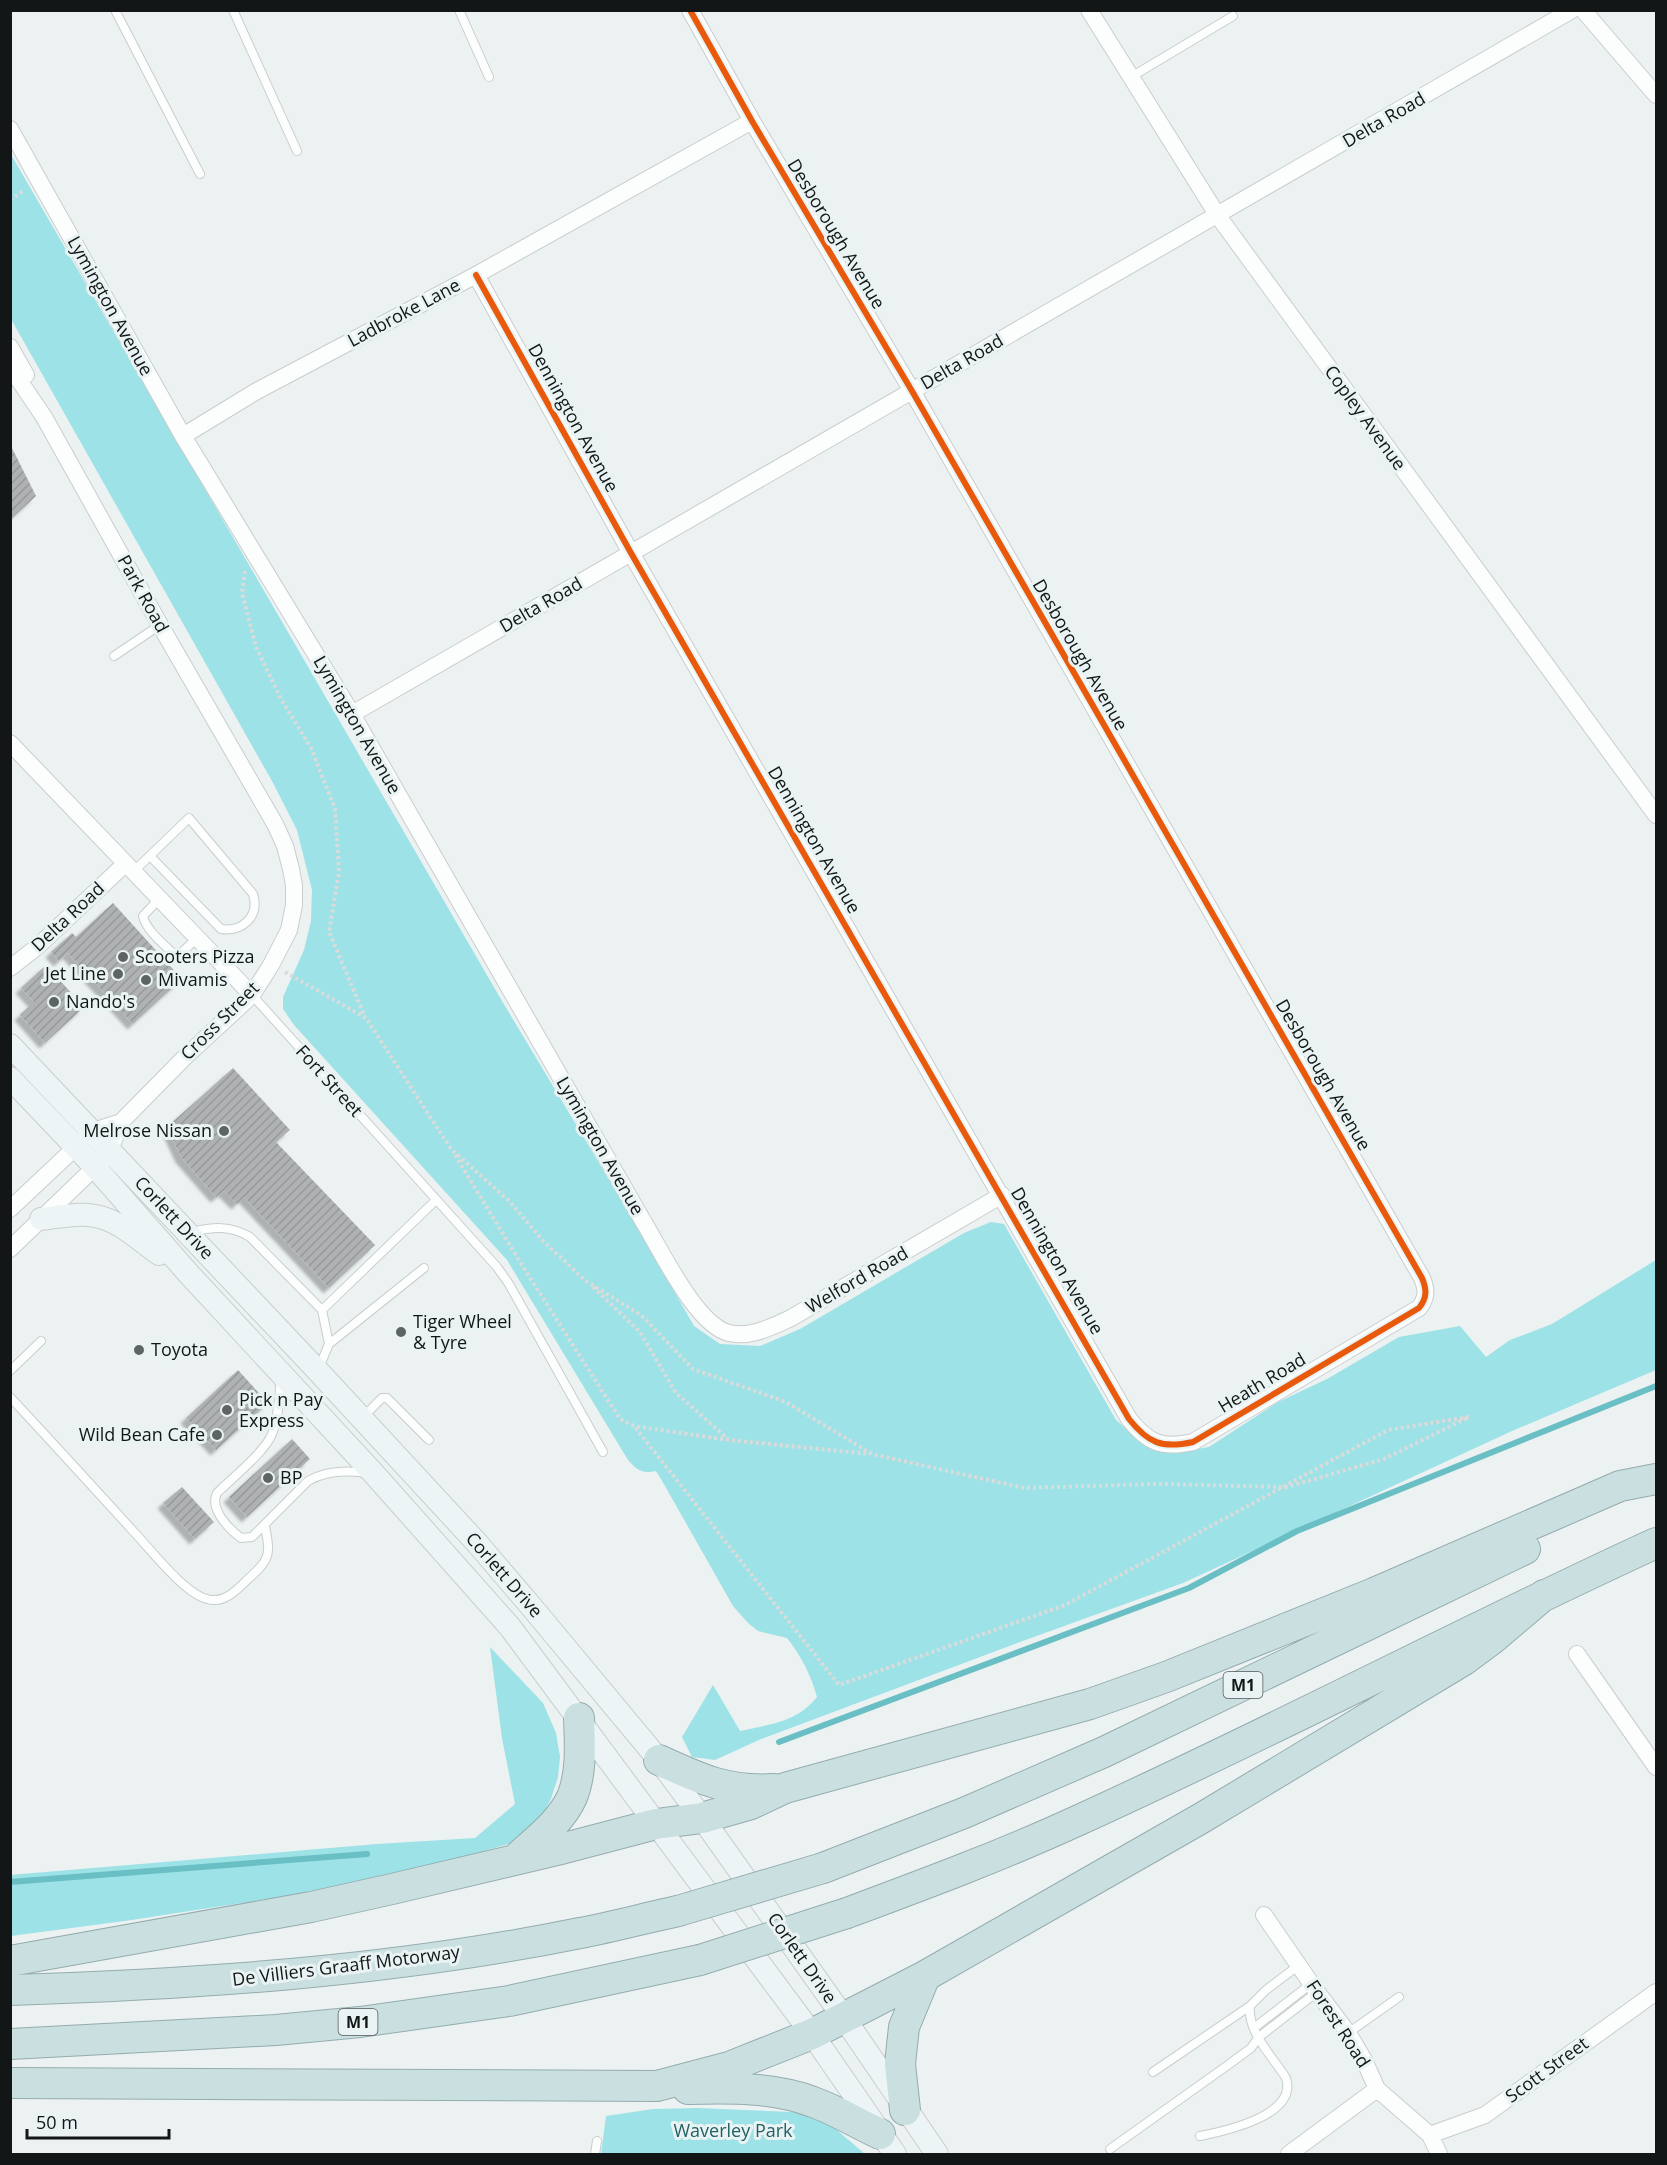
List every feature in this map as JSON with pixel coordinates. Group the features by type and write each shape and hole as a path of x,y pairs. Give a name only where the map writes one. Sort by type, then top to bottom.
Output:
{"highway":[{"path":"10,1960 311,1907 656,1824 702,1818 751,1804 785,1788 1089,1704 1166,1677 1326,1613 1620,1486 1656,1479"},
{"name":"De Villiers Graaff Motorway","path":"10,1990 205,1982 407,1962 580,1933 678,1911 823,1868 964,1813 1104,1752 1406,1605 1656,1487"},
{"name":"M1","path":"10,2044 276,2030 360,2022 509,2001 700,1960 847,1913 980,1863 1079,1820 1366,1684 1544,1595 1656,1544"},
{"path":"657,2086 729,2067 812,2034 925,1976 1200,1819 1455,1666 1491,1640 1544,1595"},
{"path":"516,1859 562,1813 572,1797 579,1762 579,1718"},
{"path":"659,1760 707,1782 741,1789 785,1788"},
{"path":"905,2110 900,2064 904,2027 925,1976"},
{"path":"10,2083 657,2086 684,2089 773,2091 813,2102 888,2144"}],"main road":[{"name":"Corlett Drive","path":"10,1045 188,1232 477,1543 659,1760 844,2018 937,2154"},
{"name":"Corlett Drive","path":"10,1078 95,1167 188,1273 375,1475 510,1627 812,2034 888,2144"},
{"path":"41,1219 89,1215 103,1218 188,1273"}],"street":[{"name":"Desborough Avenue","path":"690,10 752,121 912,391 1422,1278 1426,1287 1426,1295 1419,1308 1411,1312"},
{"name":"Copley Avenue","path":"1089,10 1218,216 1656,815"},
{"name":"Delta Road","path":"352,714 1572,10"},
{"path":"1583,10 1656,95"},
{"name":"Ladbroke Lane","path":"183,436 255,393 752,121"},
{"name":"Lymington Avenue","path":"10,129 183,436 352,714 643,1221 682,1287 706,1320"},
{"name":"Dennington Avenue","path":"476,274 631,553 1129,1419"},
{"name":"Park Road","path":"10,347 15,368 244,771"},
{"name":"Fort Street","path":"10,743 252,995"},
{"name":"Cross Street","path":"10,1249 110,1150 121,1122 184,1058 252,995 282,946 292,920 294,885 285,846 244,771"},
{"name":"Delta Road","path":"10,968 129,868"},
{"name":"Cross Street","path":"10,1209 93,1131 121,1122"},
{"name":"Welford Road","path":"706,1320 715,1328 739,1334 756,1333 773,1327 1002,1195"},
{"name":"Heath Road","path":"1129,1419 1151,1441 1176,1446 1193,1442 1411,1312"},
{"path":"1577,1654 1656,1767"},
{"name":"Forest Road","path":"1264,1915 1348,2033 1377,2089 1430,2135 1439,2154"},
{"name":"Scott Street","path":"1430,2135 1485,2115 1656,1992"},
{"path":"1289,2154 1377,2089"}],"lane":[{"path":"115,10 200,174"},
{"path":"233,10 297,151"},
{"path":"459,10 489,76"},
{"path":"1131,77 1233,15"},
{"path":"114,656 160,625"},
{"path":"129,868 150,856 189,818 253,894 255,901 252,916 238,928 221,929 150,856"},
{"path":"159,899 143,916 144,922 177,957 196,939"},
{"name":"Fort Street","path":"252,995 490,1259 509,1284 603,1452"},
{"path":"322,1310 436,1200"},
{"path":"188,1232 215,1226 239,1230 250,1237 322,1310 329,1344"},
{"path":"317,1370 329,1344 424,1268"},
{"path":"10,1371 40,1341"},
{"path":"282,1374 272,1435 214,1498 217,1511 241,1538 252,1537 308,1481 316,1476 342,1471 375,1475"},
{"path":"10,1397 175,1576 196,1594 216,1600 235,1592 264,1564 268,1554 265,1526"},
{"path":"362,1418 382,1398 387,1398 429,1440"},
{"path":"1153,2072 1250,2006 1266,1990 1299,1965"},
{"path":"1254,2028 1314,1987"},
{"path":"1110,2149 1251,2048 1259,2037 1314,1987"},
{"path":"1348,2033 1399,1997"},
{"path":"1200,2136 1221,2132 1272,2112 1284,2098 1288,2085 1286,2078 1254,2028 1249,2013 1250,2006"},
{"path":"595,2154 597,2140"}],"path":[{"path":"254,552 243,575 242,593 256,647 281,699 310,748 335,809 339,872 329,932 366,1018 620,1419 634,1426 729,1440 872,1454 1024,1488 1156,1484 1287,1487 1384,1459 1469,1417 1388,1430 1287,1487 1065,1605 839,1685 634,1426"},
{"path":"271,965 366,1018"},
{"path":"451,1149 508,1200 545,1243 640,1332 676,1393 729,1440"},
{"path":"586,1281 641,1316 693,1369 786,1402 872,1454"}],"green space":[{"path":"10,153 502,1001 694,1326 720,1344 760,1346 800,1329 964,1233 991,1222 1004,1224 1116,1420 1148,1447 1179,1452 1209,1447 1278,1402 1327,1379 1399,1337 1460,1326 1486,1357 1510,1340 1552,1324 1656,1260 1656,1370 1512,1431 1183,1583 761,1739 715,1760 692,1757 682,1737 713,1685 740,1731 782,1721 809,1706 817,1697 809,1673 787,1638 758,1631 733,1606 656,1471 640,1470 628,1460 507,1260 294,1025 283,1009 283,997 304,950 311,921 312,890 297,830 272,781 11,319"},
{"path":"490,1647 543,1703 556,1733 560,1757 558,1777 551,1799 537,1825 519,1841 443,1863 345,1887 11,1936 10,1875 475,1838 515,1804 502,1738"},
{"name":"Waverley Park","path":"698,2108 817,2113 865,2154 601,2154 606,2116 653,2109"}],"building":[{"path":"10,444 36,496 10,520"},
{"path":"113,903 182,979 133,1024 68,953 59,961 51,952 72,933 76,937"},
{"path":"46,965 84,1007 45,1043 20,1015 34,1002 21,988"},
{"path":"233,1068 290,1130 276,1142 375,1245 329,1288 244,1197 237,1204 224,1191 216,1197 181,1157 167,1127"},
{"name":"Pick n Pay Express","path":"238,1370 268,1403 216,1450 186,1418"},
{"path":"292,1439 310,1459 247,1517 229,1497"},
{"path":"182,1487 214,1522 195,1539 163,1503"}],"waterway":[{"path":"779,1742 1189,1588 1297,1531 1656,1386"},
{"path":"10,1882 367,1854"}],"cycle path":[{"path":"476,275 631,553 1129,1419 1136,1427 1156,1442 1173,1445 1193,1442 1419,1308 1424,1301 1425,1294 1422,1278 912,391 752,121 690,10"}],"place":[{"name":"Scooters Pizza","path":"123,957"},
{"name":"Jet Line","path":"118,974"},
{"name":"Mivamis","path":"146,980"},
{"name":"Nando's","path":"54,1002"},
{"name":"Melrose Nissan","path":"224,1131"},
{"name":"Tiger Wheel & Tyre","path":"401,1332"},
{"name":"Toyota","path":"139,1350"},
{"name":"Pick n Pay Express","path":"227,1410"},
{"name":"Wild Bean Cafe","path":"217,1435"},
{"name":"BP","path":"268,1478"}]}
